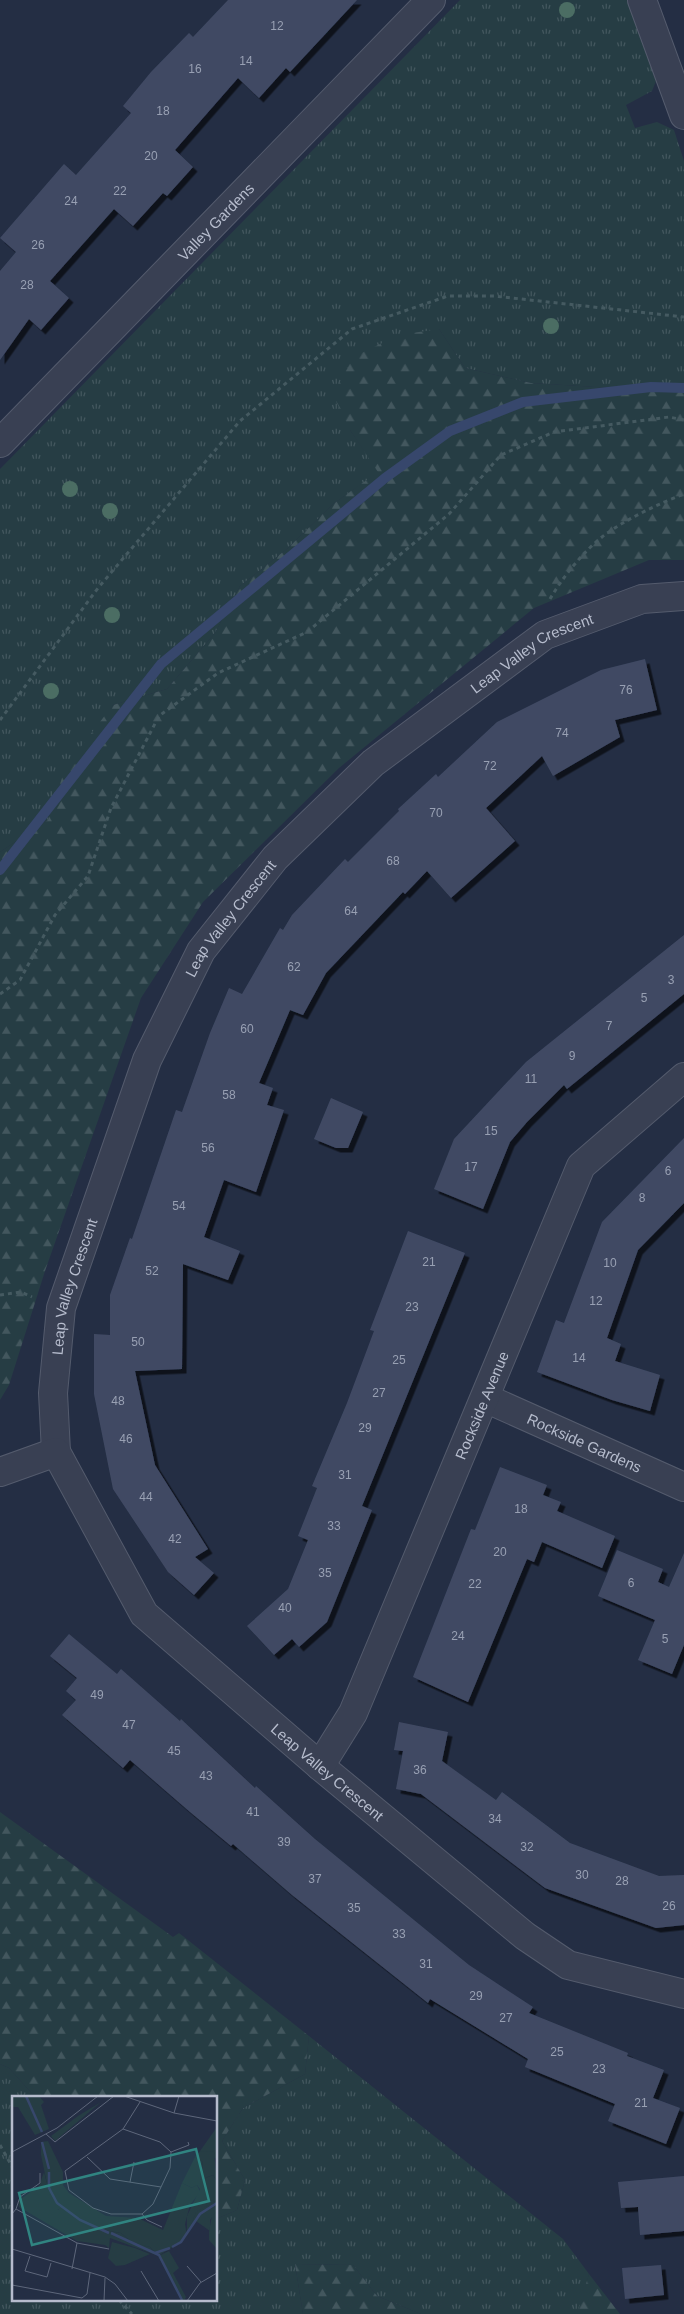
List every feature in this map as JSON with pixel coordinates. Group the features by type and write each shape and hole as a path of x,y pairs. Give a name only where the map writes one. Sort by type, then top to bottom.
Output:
{"street":[{"name":"Valley Gardens","path":"0,443 431,0"},
{"path":"642,0 684,115"},
{"name":"Leap Valley Crescent","path":"684,596 642,599 545,635 373,763 275,858 201,951 147,1060 61,1308 52,1393 56,1452 144,1614 320,1766 525,1936 568,1965 684,1994"},
{"name":"Rockside Avenue","path":"320,1766 353,1713 581,1166 684,1077"},
{"name":"Rockside Gardens","path":"485,1398 684,1487"},
{"path":"0,1472 56,1452"}],"path":[{"path":"0,720 98,588 240,421 352,329 448,296 494,296 684,317"},
{"path":"0,994 20,980 56,915 88,876 111,808 159,716 218,673 306,632 449,514 501,455 554,432 669,417 684,420"},
{"path":"545,635 546,606 560,581 602,537 662,502 684,494"},
{"path":"0,2145 12,2166"},
{"path":"121,2302 132,2314"}],"green space":[{"path":"460,0 627,0 656,81 652,91 626,105 635,128 657,122 674,130 684,161 684,388 645,390 531,383 465,368 439,329 350,430 379,472 333,504 288,548 240,586 215,633 167,689 113,705 57,795 48,820 0,852 0,469"},
{"path":"439,329 465,368 531,383 645,390 684,388 684,560 649,560 534,608 339,768 203,902 141,998 45,1271 9,1385 0,1400 0,852 48,820 66,766 113,705 167,689 215,633 240,586 288,548 333,504 378,472 350,430 333,395 353,357 399,335"},
{"path":"0,1812 173,1937 179,1933 309,2036 305,2074 243,2108 222,2141 245,2180 237,2210 218,2218 218,2096 34,2096 9,2068 0,2064"},
{"path":"309,2036 563,2239 589,2274 579,2312 577,2314 421,2314 377,2296 353,2265 295,2264 303,2314 0,2314 0,2064 9,2068 34,2096 12,2096 12,2302 218,2302 218,2218 237,2210 245,2180 222,2141 243,2108 305,2074"},
{"path":"295,2264 353,2265 377,2296 421,2314 303,2314"},
{"path":"589,2274 620,2314 577,2314"}],"building":[{"path":"228,0 357,0 290,72 286,68 259,98 238,78 175,150 193,167 167,196 163,193 133,226 114,209 50,281 69,298 41,330 29,319 0,360 0,271 16,252 0,238 64,164 76,175 131,113 123,106 151,72 189,33 193,37"},
{"path":"645,659 657,710 615,720 620,737 553,776 542,756 486,808 515,841 451,898 427,871 405,894 403,892 326,973 303,1015 290,1010 259,1083 273,1088 267,1105 284,1110 256,1192 224,1180 204,1237 240,1251 228,1280 183,1264 182,1369 135,1371 155,1465 208,1549 195,1557 214,1573 194,1595 168,1572 113,1489 94,1394 94,1334 110,1335 110,1295 130,1238 132,1239 176,1110 182,1112 210,1033 229,988 242,994 280,928 283,930 292,915 345,859 348,862 399,811 398,809 436,774 438,777 497,722 601,670"},
{"path":"684,935 684,994 567,1089 564,1085 527,1122 510,1142 483,1209 434,1189 454,1139 526,1062"},
{"path":"331,1098 363,1112 348,1148 336,1148 314,1139"},
{"path":"684,1138 684,1203 638,1250 607,1338 621,1344 615,1361 660,1375 650,1411 612,1400 537,1372 556,1320 564,1323 602,1222"},
{"path":"408,1231 465,1253 362,1506 372,1510 327,1622 299,1647 292,1639 274,1655 247,1626 288,1589 308,1540 298,1536 317,1488 312,1486 347,1403 374,1331 370,1330"},
{"path":"500,1467 547,1485 543,1495 561,1502 557,1511 615,1536 602,1568 542,1542 534,1562 527,1559 468,1702 413,1677 471,1529 475,1530"},
{"path":"617,1550 663,1569 658,1582 669,1587 684,1553 684,1645 672,1674 638,1660 655,1620 598,1596"},
{"path":"69,1634 117,1674 121,1669 180,1721 181,1719 255,1788 256,1786 315,1839 469,1965 533,2007 529,2013 628,2053 627,2056 664,2070 653,2098 680,2108 666,2144 608,2121 615,2104 525,2067 528,2059 430,1999 428,2003 292,1895 233,1844 231,1846 130,1760 123,1768 62,1715 76,1700 66,1691 77,1678 50,1656"},
{"path":"399,1722 448,1732 442,1761 496,1800 502,1792 570,1843 659,1876 684,1875 684,1925 656,1928 545,1888 421,1794 396,1789 403,1751 394,1750"},
{"path":"684,2176 684,2231 640,2235 638,2207 621,2208 618,2182"},
{"path":"661,2265 664,2295 625,2299 622,2268"}],"waterway":[{"path":"0,870 161,664 385,478 450,431 523,402 651,387 684,388"}]}
